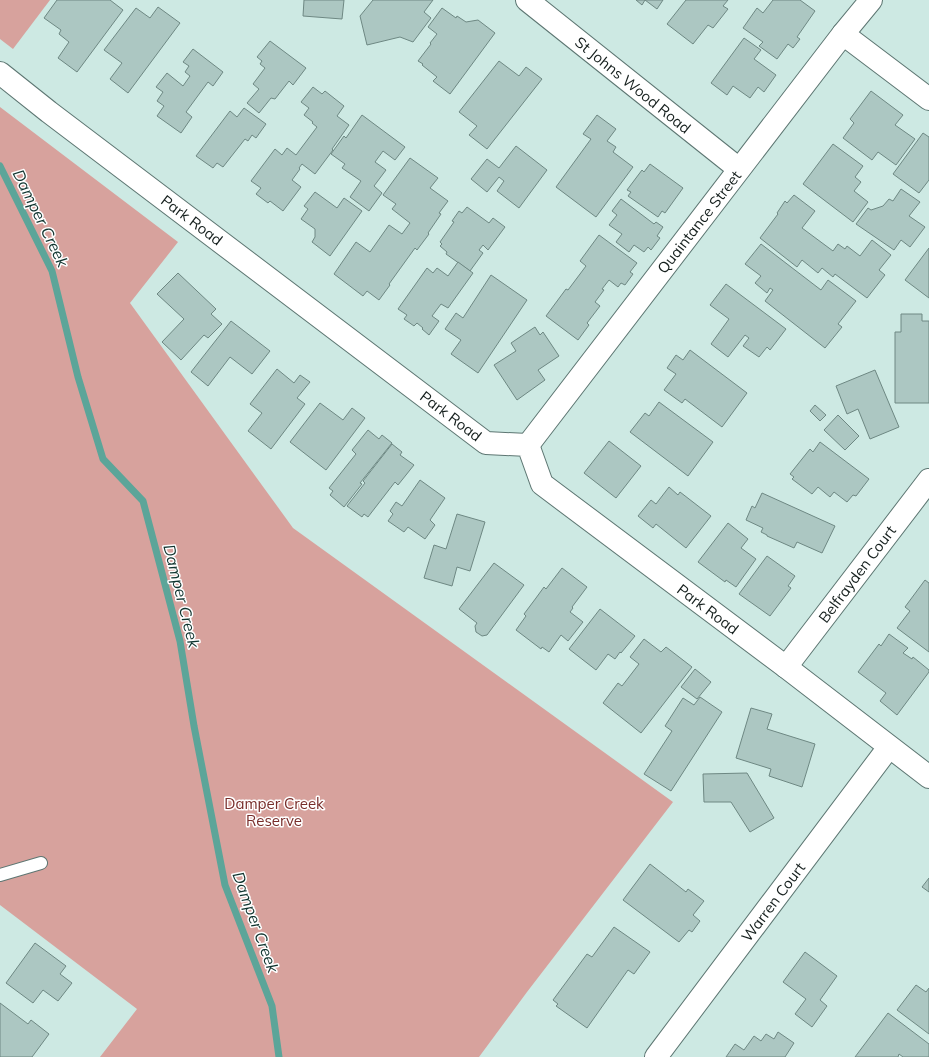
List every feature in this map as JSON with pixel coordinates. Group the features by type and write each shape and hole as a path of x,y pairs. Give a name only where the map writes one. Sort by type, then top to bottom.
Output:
{"street":[{"name":"St Johns Wood Road","path":"527,0 739,169"},
{"name":"Quaintance Street","path":"528,445 843,34 871,0"},
{"path":"843,34 929,99"},
{"name":"Park Road","path":"0,74 486,443 528,445 542,484 786,667 929,777"},
{"name":"Belfrayden Court","path":"786,667 929,480"},
{"name":"Warren Court","path":"656,1057 889,747"}],"lane":[{"path":"0,875 41,863"}],"green space":[{"path":"0,0 50,0 13,49 0,39"},
{"name":"Damper Creek Reserve","path":"0,107 178,242 130,303 293,528 673,802 479,1057 100,1057 137,1009 0,905"}],"building":[{"path":"57,0 110,0 123,10 77,72 58,58 69,42 59,34 61,30 44,18"},
{"path":"304,0 344,0 342,19 303,16"},
{"path":"373,0 433,0 424,12 431,18 413,42 400,37 367,45 360,16"},
{"path":"636,0 645,0 642,5"},
{"path":"645,0 663,0 657,9"},
{"path":"686,0 728,0 723,6 728,9 713,28 708,25 693,44 667,24"},
{"path":"773,0 800,0 815,11 797,37 800,39 793,48 788,44 777,59 759,46 763,42 743,28 757,8 763,13"},
{"path":"158,7 180,23 128,93 110,79 122,63 104,50 136,8 150,18"},
{"path":"442,8 456,18 457,16 466,22 478,20 495,33 450,94 433,81 437,77 418,61 437,34 428,27"},
{"path":"744,38 761,50 754,59 776,75 764,92 758,87 750,98 733,86 727,95 711,83"},
{"path":"270,41 306,68 293,85 289,81 275,99 271,98 259,113 247,103 259,89 253,84 265,68 260,64 262,61 257,57"},
{"path":"193,49 223,72 213,86 208,82 186,112 192,117 181,133 157,116 164,106 157,101 163,92 156,87 167,73 183,86 190,76 185,72 189,66 183,62"},
{"path":"499,61 519,76 526,67 542,79 487,149 469,135 477,126 459,112"},
{"path":"313,87 322,94 325,91 344,106 337,116 349,125 315,174 302,164 292,180 301,187 283,211 270,201 268,203 256,194 261,188 251,181 275,149 282,155 287,148 296,155 317,127 304,115 309,108 301,102"},
{"path":"871,91 903,115 895,125 915,139 896,165 878,152 872,160 843,138 854,123 850,119"},
{"path":"244,108 266,124 256,138 252,135 248,141 245,139 223,167 217,163 213,168 196,156 230,111 237,117"},
{"path":"362,115 405,147 395,160 383,151 375,162 386,170 374,186 382,193 369,211 350,197 361,181 342,168 345,164 331,154 344,136 346,138"},
{"path":"597,115 616,129 607,141 616,147 613,152 633,167 596,217 556,187 591,139 583,134"},
{"path":"923,133 929,137 929,180 919,193 893,174"},
{"path":"833,144 863,166 855,177 861,182 854,191 868,202 853,222 803,184"},
{"path":"516,146 547,170 519,208 497,191 504,181 499,177 487,192 471,179 487,159 499,168"},
{"path":"410,158 438,178 430,188 448,201 439,213 441,214 428,233 429,234 417,250 415,248 379,300 367,291 363,296 334,274 356,242 370,252 389,225 402,234 410,223 392,209 396,204 383,195"},
{"path":"650,164 683,188 665,213 662,211 658,217 628,196 631,192 627,190 642,170 644,172"},
{"path":"901,189 920,202 909,216 925,227 910,247 901,240 894,250 856,224 868,208 871,210 883,206 889,199 893,201"},
{"path":"315,192 337,208 344,198 362,211 330,256 312,242 315,237 315,229 301,219 308,209 304,206"},
{"path":"794,195 815,211 802,228 833,251 838,244 845,249 847,246 860,256 872,240 891,255 879,270 885,275 867,298 835,274 833,277 822,268 818,273 802,260 797,267 760,238 778,214 777,213 785,201 787,203"},
{"path":"621,199 654,224 656,222 663,227 657,236 660,238 651,250 648,247 644,252 634,245 629,252 616,242 622,234 609,225 617,215 612,211"},
{"path":"467,207 489,223 493,218 505,227 488,250 483,245 479,250 483,253 470,271 446,254 447,252 440,246 442,244 440,242 454,222 452,221 459,211 462,213"},
{"path":"599,235 637,263 630,272 633,274 625,285 621,283 618,287 609,280 602,289 604,290 595,302 600,306 587,323 589,325 578,340 546,316 566,289 568,290 586,266 580,261"},
{"path":"761,244 821,290 828,280 856,301 838,324 842,327 825,348 765,301 773,290 770,288 767,293 755,283 761,276 745,264"},
{"path":"929,248 929,298 905,280"},
{"path":"458,262 473,273 448,308 441,304 432,316 439,321 429,335 417,323 414,326 404,319 407,315 398,309 427,268 433,273 437,268 448,276"},
{"path":"178,273 216,309 211,314 222,324 208,338 204,335 181,360 162,342 184,319 157,294"},
{"path":"491,275 527,300 478,373 451,354 461,340 445,329 456,313 463,318"},
{"path":"726,284 786,329 770,350 767,347 759,357 743,346 749,338 745,335 728,357 711,344 729,319 710,305"},
{"path":"901,314 922,314 922,321 929,321 929,403 895,403 895,332 901,332"},
{"path":"231,321 270,351 252,374 230,357 208,386 191,372"},
{"path":"535,327 540,335 543,332 559,356 538,370 545,380 517,400 494,365 516,351 511,343"},
{"path":"690,350 747,393 722,427 685,399 682,403 664,390 676,374 667,368 676,355 683,360"},
{"path":"277,369 294,383 300,375 310,382 297,398 305,404 271,449 248,431 262,413 250,404"},
{"path":"875,370 899,427 870,439 858,409 847,414 836,386"},
{"path":"659,402 713,442 688,476 630,432 645,413 649,416"},
{"path":"320,403 343,420 352,408 365,418 326,470 290,442"},
{"path":"815,405 826,415 820,421 810,411"},
{"path":"838,415 859,436 845,450 824,430"},
{"path":"368,430 379,439 382,435 392,443 360,483 362,484 344,507 330,495 333,491 329,488 356,454 352,450"},
{"path":"609,441 641,466 616,498 584,473"},
{"path":"820,442 869,479 856,496 853,495 847,502 834,492 830,497 818,487 812,494 792,479 794,477 790,474 810,449 813,452"},
{"path":"392,444 402,452 400,455 414,465 398,485 395,482 368,517 364,514 362,517 347,506 365,483 363,481"},
{"path":"420,480 445,498 430,520 435,525 425,539 408,527 404,532 388,521 393,514 390,511 396,502 402,506"},
{"path":"669,487 678,495 680,492 711,516 686,548 656,524 653,528 638,516 651,500 656,504"},
{"path":"762,493 835,526 822,553 797,542 794,548 767,536 761,532 763,528 746,520 752,506 755,508"},
{"path":"457,514 485,522 470,571 457,567 452,586 424,578 434,545 446,549"},
{"path":"728,523 748,539 741,548 756,559 736,587 726,580 725,582 698,562"},
{"path":"767,556 795,576 788,586 791,588 770,616 739,594"},
{"path":"494,563 524,585 487,635 482,636 476,632 475,626 477,623 459,609"},
{"path":"562,568 587,587 570,612 583,622 568,641 561,635 549,652 542,647 541,649 516,630 526,616 524,614 544,587 546,589"},
{"path":"925,580 929,583 929,652 897,628 910,611 905,607"},
{"path":"600,609 635,636 615,659 608,654 596,670 569,649"},
{"path":"889,634 908,648 903,653 912,659 913,657 929,670 897,715 880,701 886,693 858,672 879,644 881,646"},
{"path":"644,639 661,652 666,647 692,667 641,733 603,703 618,683 622,686 639,664 630,657"},
{"path":"695,669 711,682 697,699 681,687"},
{"path":"700,697 722,712 671,791 644,774 672,731 665,726 683,698 694,705"},
{"path":"751,708 772,714 767,729 815,744 802,787 769,776 771,769 736,758"},
{"path":"747,773 774,818 750,832 731,802 704,802 703,774"},
{"path":"650,864 686,892 688,889 704,901 693,915 700,921 692,932 689,930 679,942 623,900"},
{"path":"929,878 929,892 922,887"},
{"path":"614,927 650,952 634,974 628,970 587,1028 556,1006 558,1004 553,1000 587,954 592,957"},
{"path":"35,943 66,966 60,974 72,983 58,1001 43,990 33,1003 6,983"},
{"path":"805,952 837,976 820,1000 827,1006 812,1027 795,1014 806,999 783,982"},
{"path":"916,985 926,992 929,988 929,1034 897,1010"},
{"path":"0,1003 28,1024 31,1020 49,1034 32,1057 0,1057"},
{"path":"888,1013 929,1044 929,1057 903,1057 899,1054 898,1057 855,1057"},
{"path":"778,1032 794,1043 785,1057 726,1057 735,1044 744,1050 754,1036 761,1041 766,1034 774,1039"}],"waterway":[{"name":"Damper Creek","path":"0,166 52,271 78,377 103,459 143,501 180,641 194,726 225,885 272,1006 279,1057"}]}
